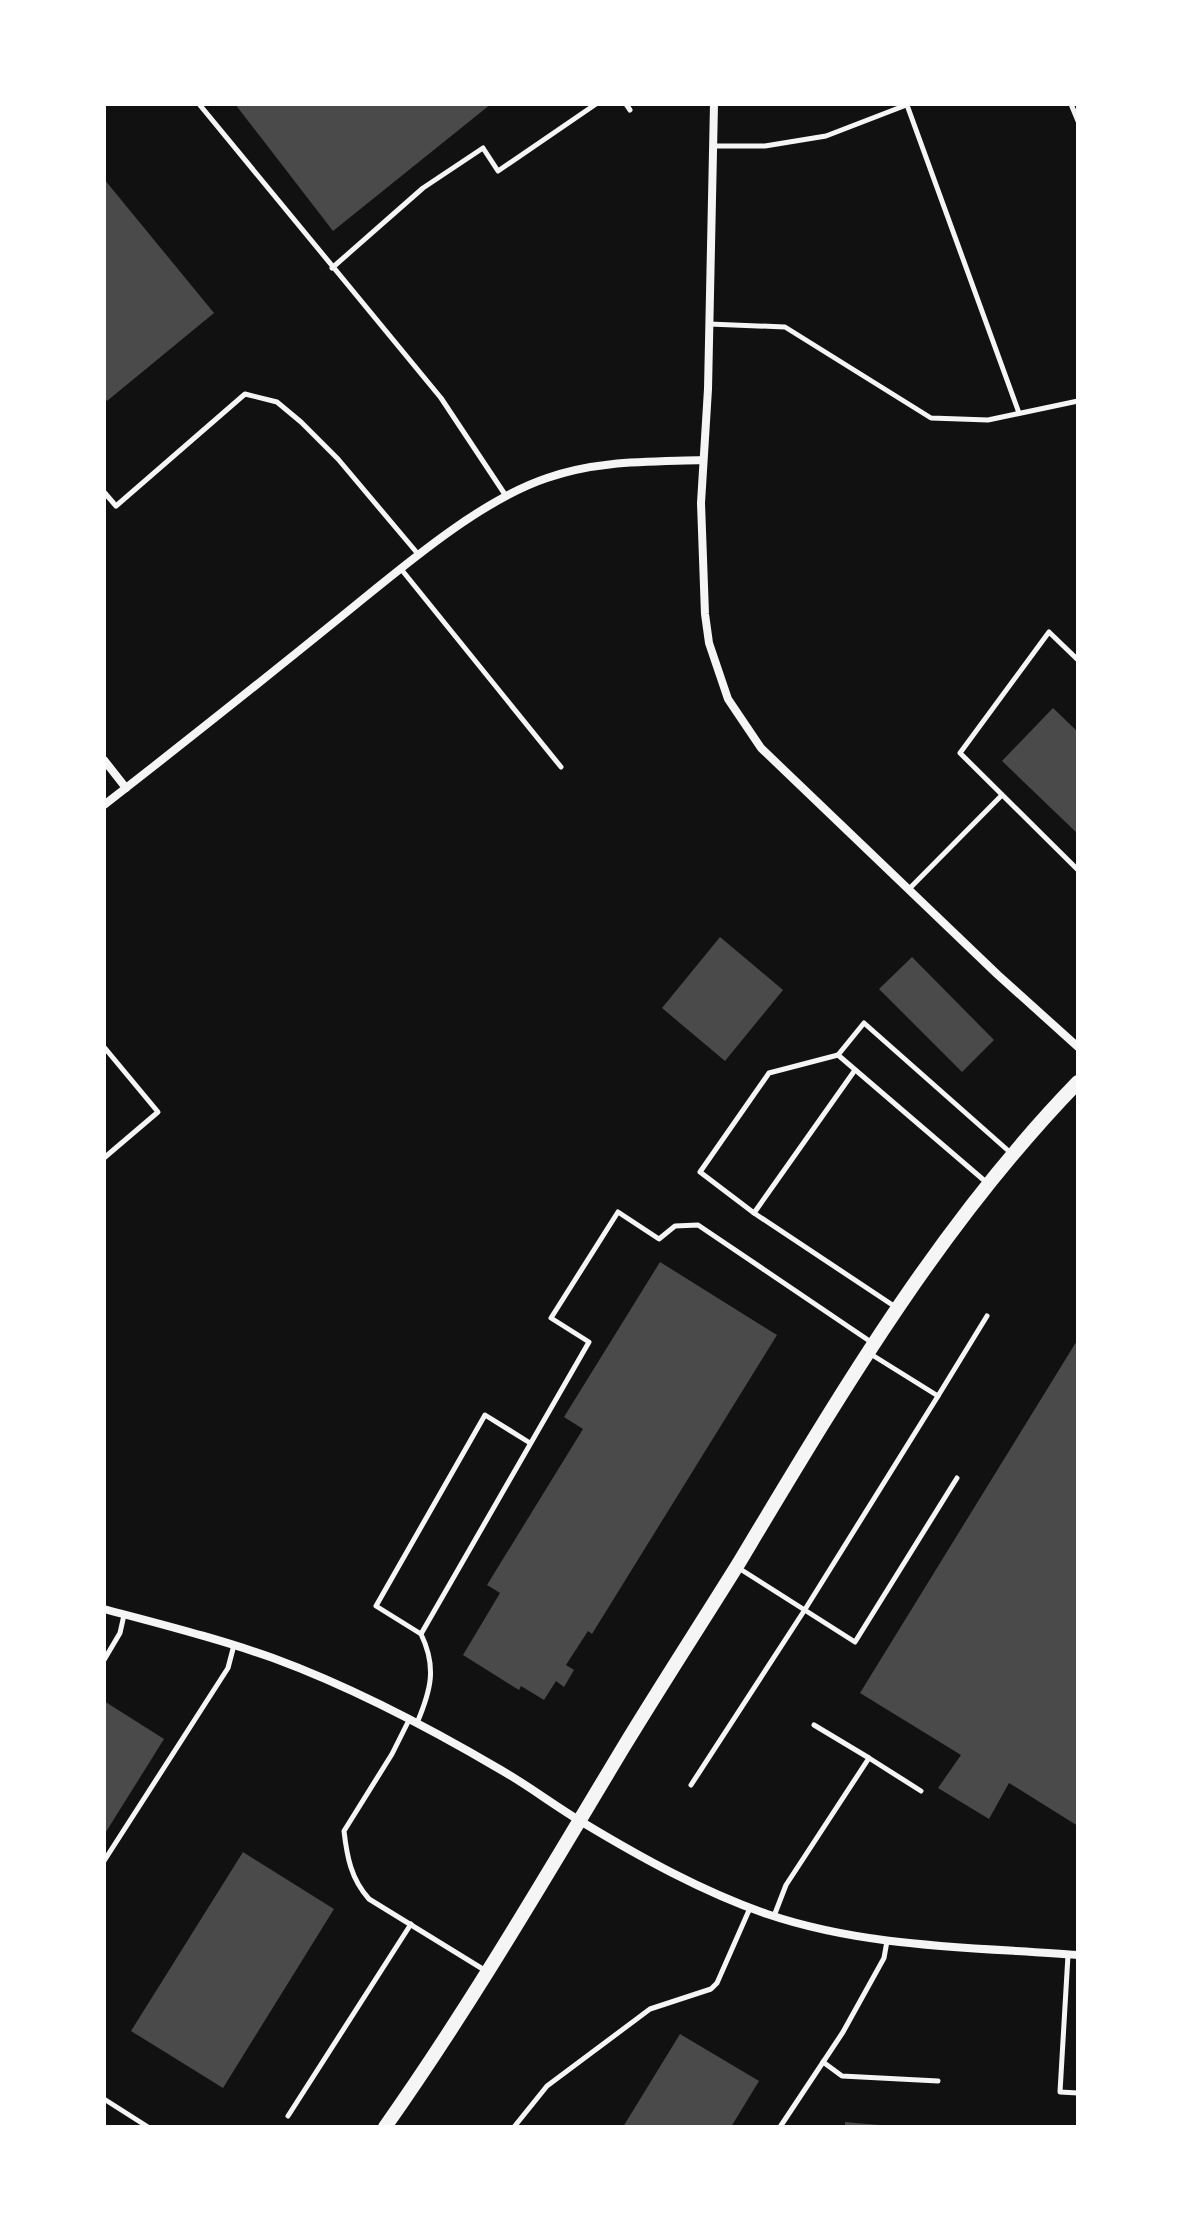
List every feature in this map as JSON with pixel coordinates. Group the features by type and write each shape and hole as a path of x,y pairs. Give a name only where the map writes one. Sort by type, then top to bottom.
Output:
{"main road":[{"path":"385,2127 581,1822 622,1750 870,1348 941,1243 987,1184 1078,1082"}],"street":[{"path":"713,105 709,324 701,503 705,614 709,643 728,699 761,748 1078,1047"},
{"path":"104,805 419,555 506,496 546,478 580,468 615,463 703,460"},
{"path":"104,760 126,788"},
{"path":"104,1609 234,1645 328,1680 502,1770 581,1822 655,1862 774,1916 846,1935 887,1941 1073,1954"}],"lane":[{"path":"199,104 441,398 506,496"},
{"path":"332,268 423,188 483,148 498,171 596,104"},
{"path":"626,104 630,110"},
{"path":"1071,104 1078,121"},
{"path":"714,146 765,146 826,136 909,105 1019,413"},
{"path":"709,324 785,327 931,418 988,420 1078,401"},
{"path":"104,492 116,506 245,394 277,402 301,422 338,459 419,555"},
{"path":"401,569 561,767"},
{"path":"1078,660 1049,632 960,753 1078,870"},
{"path":"909,889 1002,795"},
{"path":"897,1308 754,1213 700,1172 769,1073 838,1055 864,1023 1013,1154"},
{"path":"104,1047 158,1112 104,1158"},
{"path":"838,1055 987,1184"},
{"path":"754,1213 855,1070"},
{"path":"421,1634 589,1342 551,1318 618,1212 659,1239 675,1226 698,1225 938,1396"},
{"path":"691,1785 804,1611 987,1316"},
{"path":"487,1972 369,1899 358,1886 349,1861 344,1831 425,1704 431,1677 431,1654 421,1634 376,1606 485,1415 530,1443"},
{"path":"736,1567 855,1642 957,1478"},
{"path":"104,1660 120,1633 124,1614"},
{"path":"104,1861 228,1668 234,1645"},
{"path":"814,1725 921,1791"},
{"path":"774,1916 786,1885 869,1758"},
{"path":"514,2127 547,2086 650,2009 711,1989 717,1983 750,1907"},
{"path":"288,2116 411,1924"},
{"path":"780,2127 823,2062 884,1958 887,1941"},
{"path":"1073,1954 1060,2092 1078,2093"},
{"path":"823,2062 842,2076 938,2081"},
{"path":"104,2099 148,2127"}],"building":[{"path":"235,104 491,104 333,231"},
{"path":"104,179 214,313 107,401 104,397"},
{"path":"1053,708 1078,732 1078,834 1002,761"},
{"path":"720,937 783,990 725,1061 662,1008"},
{"path":"912,957 994,1040 962,1072 879,989"},
{"path":"660,1262 777,1335 592,1634 588,1631 566,1665 574,1670 564,1687 556,1681 544,1700 521,1686 519,1690 463,1655 500,1593 487,1585 583,1429 564,1417"},
{"path":"1078,1339 1078,1826 1009,1783 989,1819 938,1788 961,1755 860,1693"},
{"path":"104,1701 164,1739 104,1835"},
{"path":"243,1852 334,1909 223,2088 131,2031"},
{"path":"680,2034 759,2081 731,2127 623,2127"},
{"path":"845,2122 880,2125 845,2127"}]}
